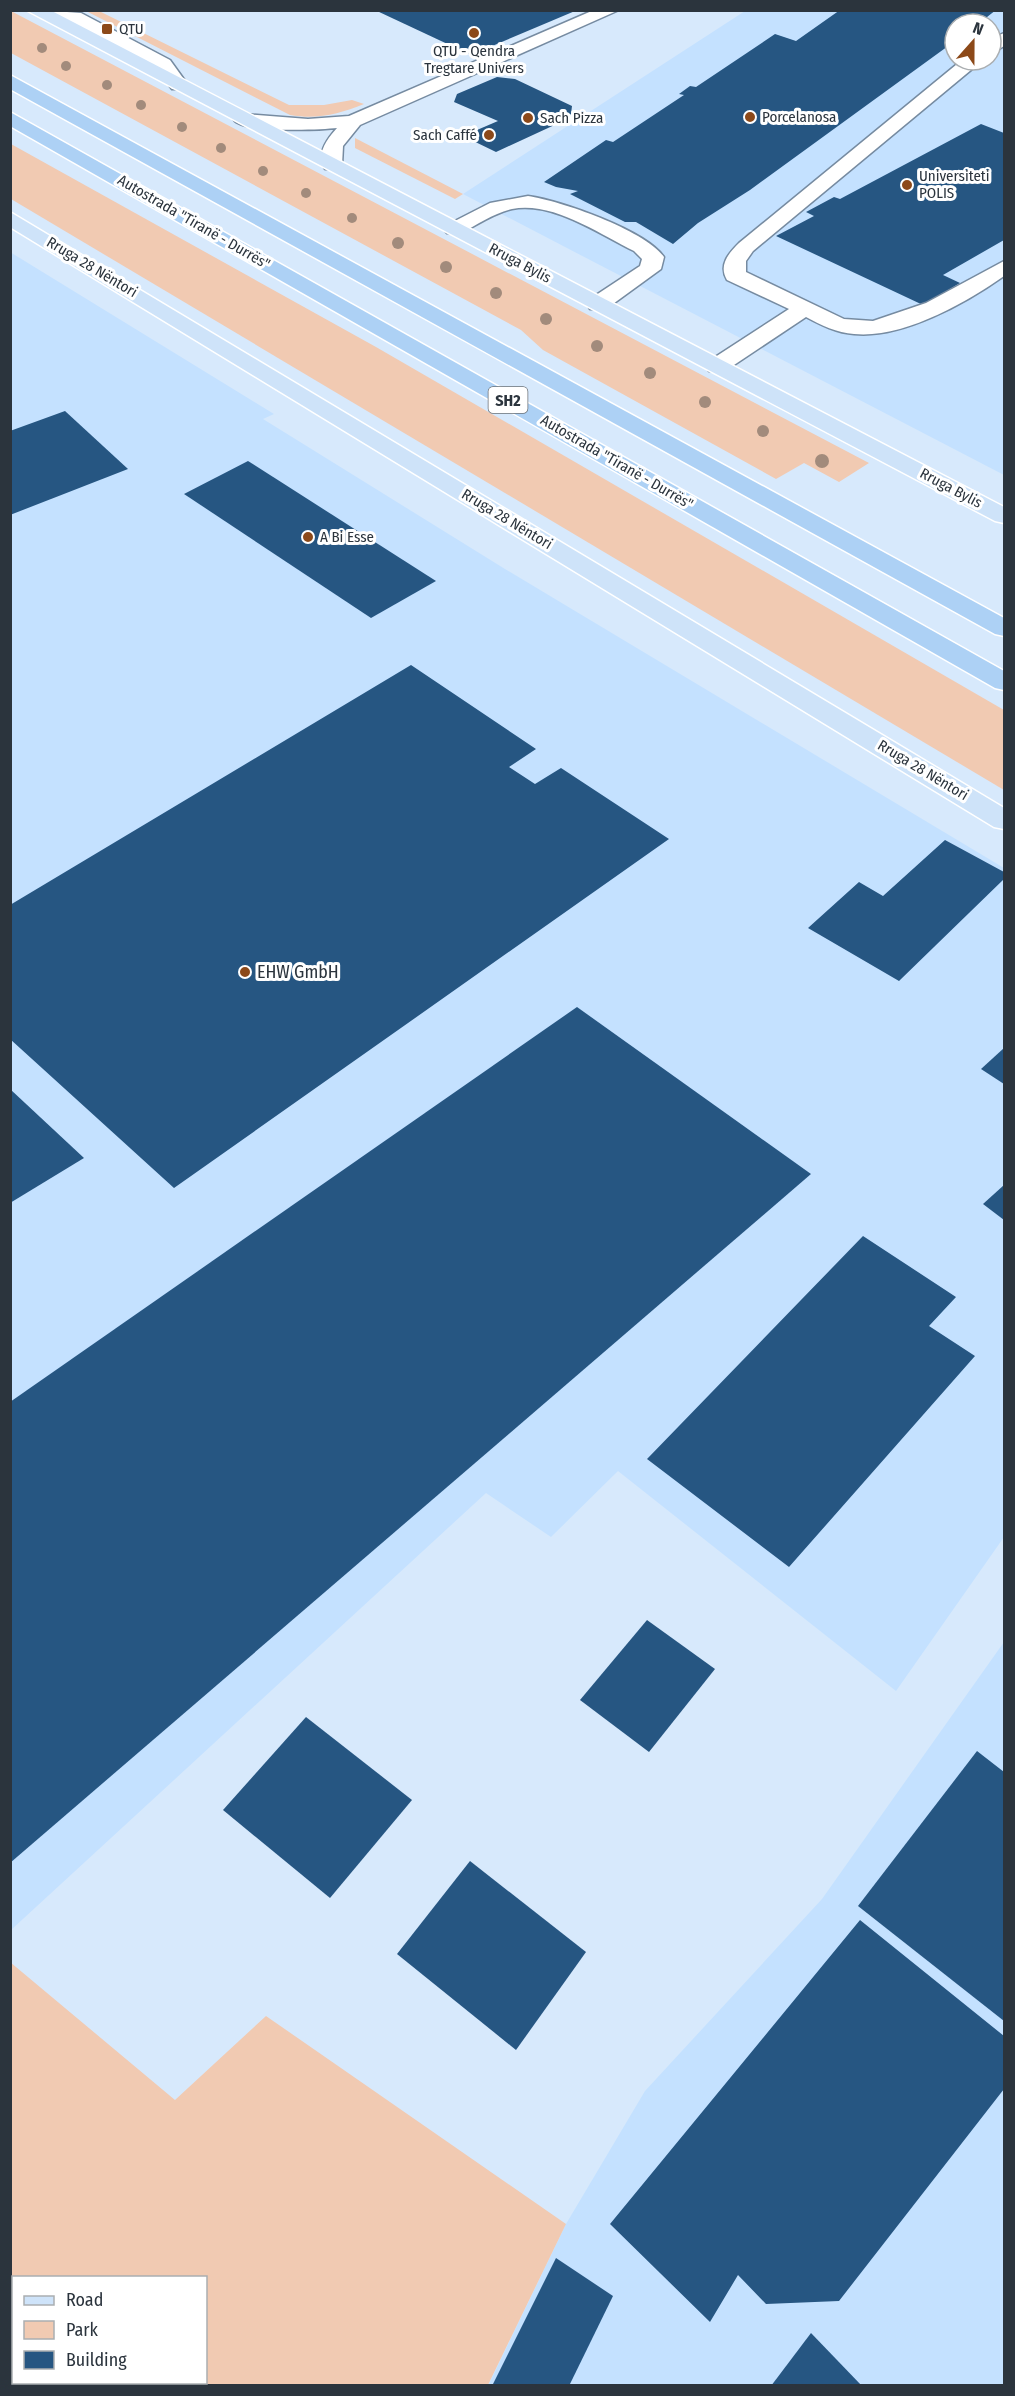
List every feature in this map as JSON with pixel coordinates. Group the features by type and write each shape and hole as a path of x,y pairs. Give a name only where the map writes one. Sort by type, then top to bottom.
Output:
{"highway":[{"path":"10,62 398,273 522,362"},
{"name":"Autostrada \"Tiranë - Durrës\"","path":"10,81 1005,628"},
{"name":"Autostrada \"Tiranë - Durrës\"","path":"10,118 1005,682"}],"main road":[{"name":"Rruga Bylis","path":"35,10 1005,516"},
{"name":"Rruga 28 Nëntori","path":"10,218 1005,820"}],"lane":[{"path":"48,10 75,16 164,64 178,86"},
{"path":"244,120 308,125 353,121 610,10"},
{"path":"959,72 746,247 735,260 735,275 840,325 874,328 893,325 986,280 1005,267"},
{"path":"332,165 333,145 353,121"},
{"path":"454,229 493,209 515,202 552,205 641,248 653,258 650,269 598,304"},
{"path":"717,366 805,308"}],"shaded area":[{"path":"745,11 1004,11 1004,475 463,194"},
{"path":"10,252 274,414 263,419 505,569 1004,868 1004,1537 896,1691 618,1471 551,1537 486,1493 11,1930"},
{"path":"1004,1642 1004,2385 488,2386 566,2224 645,2091 822,1899"}],"green space":[{"path":"11,11 869,463 839,482 804,463 776,479 543,350 521,330 11,53"},
{"path":"86,11 99,11 289,105 324,105 352,100 364,104 328,115 309,117 290,115"},
{"path":"355,138 463,194 455,199 355,148"},
{"path":"11,144 376,347 1004,710 1004,790 11,199"},
{"path":"10,1962 175,2100 266,2016 566,2224 488,2385 11,2385"}],"building":[{"name":"Porcelanosa","path":"840,10 996,10 993,12 943,12 943,50 750,190 698,223 673,244 636,222 625,222 570,194 578,191 544,182 606,140 613,142 684,95 679,94 690,86 696,87 775,34 796,41"},
{"name":"QTU - Qendra Tregtare Univers","path":"377,11 575,11 471,55"},
{"name":"Sach Pizza","path":"497,77 515,79 572,106 571,114 561,122 496,152 463,136 498,121 454,102 457,94"},
{"path":"981,124 1004,133 1004,240 943,275 960,283 923,305 776,236 814,216 806,212 834,197 840,199"},
{"path":"65,411 128,469 10,515 10,431"},
{"name":"A Bi Esse","path":"248,461 436,581 371,618 184,494"},
{"name":"EHW GmbH","path":"411,665 536,749 509,767 535,784 561,768 669,839 174,1188 10,1039 10,905"},
{"path":"945,840 1004,872 1004,879 899,981 808,928 859,882 883,896"},
{"path":"577,1007 811,1174 10,1863 10,1402"},
{"path":"1004,1048 1004,1084 981,1069"},
{"path":"10,1089 84,1158 10,1203"},
{"path":"1004,1185 1004,1220 983,1204"},
{"path":"863,1236 956,1297 929,1326 975,1356 789,1567 647,1459"},
{"path":"647,1620 715,1669 649,1752 580,1700"},
{"path":"306,1717 412,1800 330,1898 223,1810"},
{"path":"977,1751 1004,1772 1004,2021 858,1906"},
{"path":"470,1861 586,1952 516,2050 397,1954"},
{"path":"860,1920 1004,2036 1004,2089 839,2301 766,2304 738,2275 710,2322 610,2224"},
{"path":"556,2258 613,2296 569,2386 492,2386"},
{"path":"811,2333 862,2386 771,2386"}],"place":[{"name":"QTU","path":"107,29"},
{"name":"QTU - Qendra Tregtare Univers","path":"474,33"},
{"name":"Porcelanosa","path":"750,117"},
{"name":"Sach Pizza","path":"528,118"},
{"name":"Sach Caffé","path":"489,135"},
{"name":"Universiteti POLIS","path":"907,185"},
{"name":"A Bi Esse","path":"308,537"},
{"name":"EHW GmbH","path":"245,972"}]}
